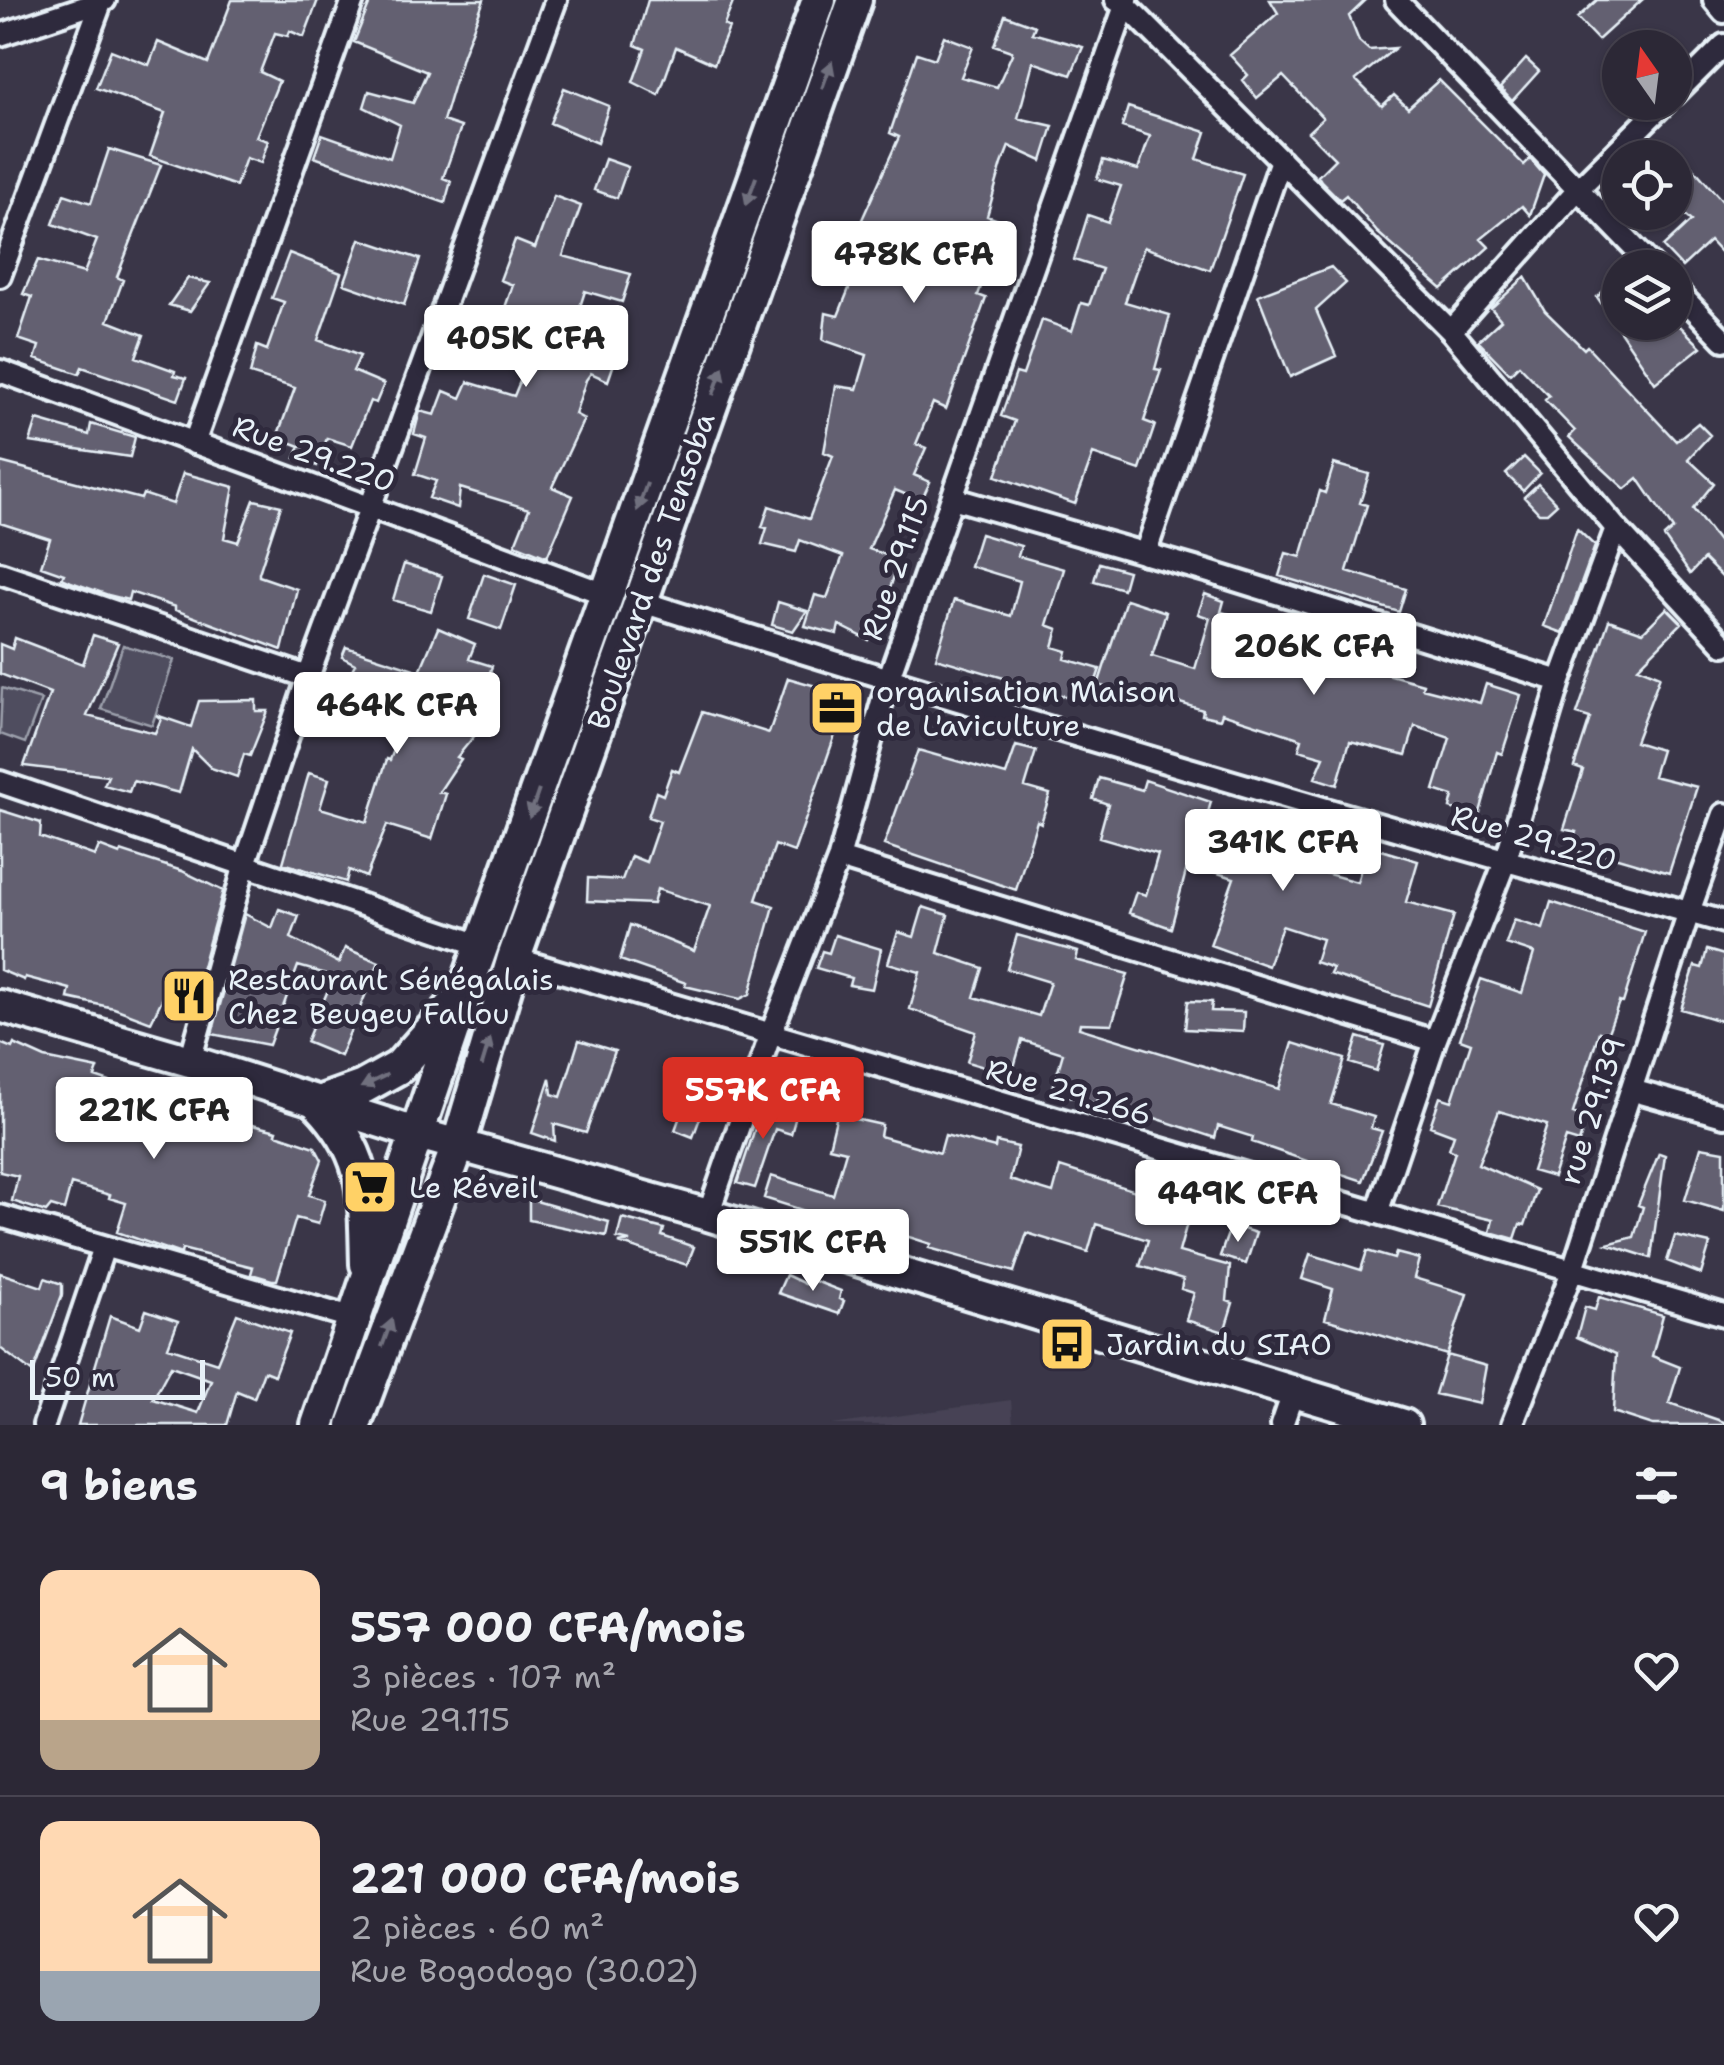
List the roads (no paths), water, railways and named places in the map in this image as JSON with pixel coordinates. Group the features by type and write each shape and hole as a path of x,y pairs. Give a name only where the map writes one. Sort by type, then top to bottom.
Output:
{"main road":[{"name":"Boulevard des Tensoba","path":"354,1425 458,1146 498,952 623,598 819,0"},
{"name":"Boulevard des Tensoba","path":"623,598 854,0"},
{"name":"Boulevard des Tensoba","path":"318,1425 465,992 498,952"},
{"path":"368,1284 362,1170 336,1121 318,1103 398,1068 465,992"}],"street":[{"path":"0,35 103,0"},
{"path":"0,276 103,0"},
{"path":"194,443 353,0"},
{"path":"190,1061 245,864 308,677 556,0"},
{"path":"1396,0 1637,250"},
{"path":"1714,0 1724,12"},
{"path":"1122,1 1452,331 1616,528 1724,645"},
{"name":"Rue 29.115","path":"708,1215 770,1036 839,858 888,680 1122,1"},
{"path":"1692,77 1724,46"},
{"path":"1452,331 1578,189 1648,120"},
{"path":"1145,554 1281,160"},
{"path":"1692,307 1724,340"},
{"name":"Rue 29.220","path":"0,372 623,598 1505,862 1724,922"},
{"path":"952,498 1560,681"},
{"path":"1377,1213 1436,1041 1505,862 1560,681 1616,528"},
{"path":"0,573 308,677"},
{"name":"Rue 29.266","path":"0,782 498,952 770,1036 1724,1315"},
{"name":"rue 29.139","path":"1512,1425 1573,1269 1688,912 1724,814"},
{"path":"839,858 1436,1041"},
{"path":"0,1006 458,1146 708,1215 1404,1425"},
{"path":"1631,1090 1724,1116"},
{"path":"0,1216 355,1320"},
{"path":"44,1425 104,1246"},
{"path":"1282,1425 1294,1390"}],"place":[{"name":"organisation Maison de L'aviculture","path":"837,708"},
{"name":"Restaurant Sénégalais Chez Beugeu Fallou","path":"189,996"},
{"name":"Le Réveil","path":"370,1187"},
{"name":"Jardin du SIAO","path":"1067,1344"}]}
